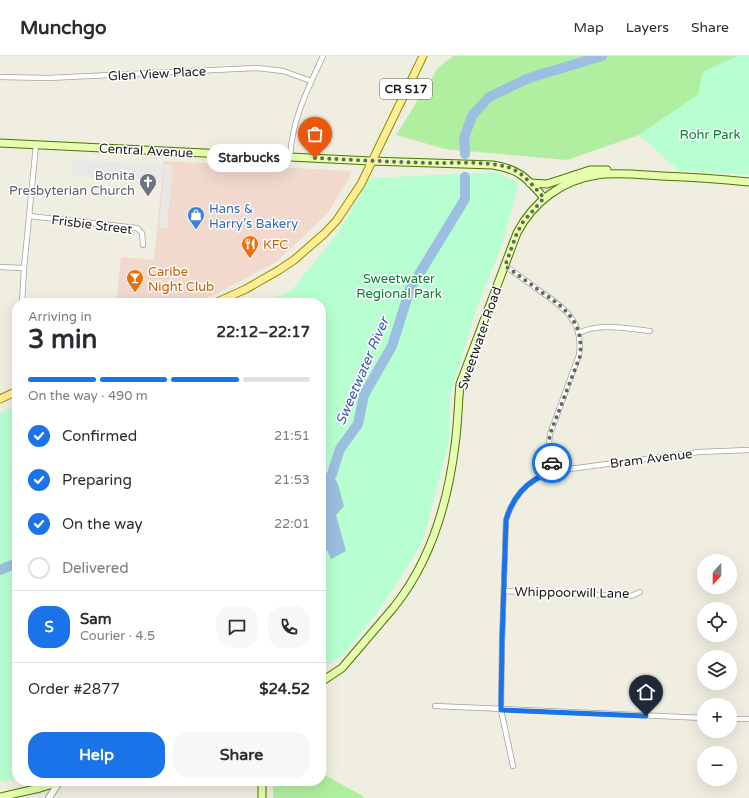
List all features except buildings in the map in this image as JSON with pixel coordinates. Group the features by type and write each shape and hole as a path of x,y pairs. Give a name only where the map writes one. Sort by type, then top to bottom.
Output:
{"main road":[{"name":"CR S17","path":"226,298 246,289 294,260 325,233 337,220 361,184 423,56"},
{"name":"Central Avenue","path":"0,143 371,161 480,164 507,167 518,172 544,198"},
{"path":"530,183 547,184 590,170 615,170 622,174"},
{"name":"Sweetwater Road","path":"326,679 342,668 398,602 418,571 426,554 442,509 452,470 456,443 460,384 517,233 523,222 544,198 562,186 598,175 622,174 749,182"},
{"path":"0,399 12,393"},
{"path":"0,797 47,786"},
{"path":"262,786 262,798"}],"street":[{"path":"290,156 292,133 296,118 322,56"},
{"name":"Glen View Place","path":"0,77 48,78 257,68 283,71 311,81"},
{"path":"22,298 36,145"},
{"name":"Frisbie Street","path":"29,216 137,228 142,233 143,245"},
{"path":"505,266 562,306 574,321 579,333 580,356 550,434 550,457 554,471"},
{"path":"0,267 24,268"},
{"path":"579,333 588,328 600,326 650,331"},
{"name":"Bram Avenue","path":"513,766 501,710 506,520 515,499 528,485 554,471 699,452 749,450"},
{"name":"Whippoorwill Lane","path":"504,591 621,596 631,596 640,592"},
{"path":"435,706 697,718"},
{"path":"737,719 749,719"},
{"path":"49,798 58,786"}],"shaded area":[{"path":"73,160 163,165 162,182 72,176"},
{"path":"164,161 350,171 351,174 328,213 276,262 220,292 206,298 117,298 121,257 154,260"},
{"path":"165,164 173,165 167,228 159,228"}],"green space":[{"path":"453,56 738,56 703,72 698,95 639,135 567,160 445,149 396,135 438,68"},
{"name":"Rohr Park","path":"738,56 749,56 749,175 679,171 639,135 698,95 703,72"},
{"name":"Sweetwater Regional Park","path":"497,172 519,184 503,242 476,310 450,396 449,441 423,541 389,596 344,655 326,665 326,298 274,298 291,291 338,233 370,178"},
{"path":"12,407 12,779 0,782 0,413"},
{"path":"326,776 363,796 364,798 273,798 273,786 326,786"}],"water":[{"path":"332,474 338,484 344,506 336,515 346,551 331,559 327,550 326,551 326,475"}],"waterway":[{"name":"Sweetwater River","path":"465,154 464,138 472,116 489,97 529,78 602,56"},
{"name":"Sweetwater River","path":"326,483 332,474 340,449 358,424 364,395 392,346 410,289 465,199 465,177"},
{"name":"Sweetwater River","path":"0,570 12,565"}],"way so far":[{"path":"315,158 480,164 507,167 518,172 536,188 544,198 523,222 517,233 505,266 562,306 571,316 579,333 580,356 550,434 550,457 552,463"}],"place":[{"name":"Starbucks","path":"315,158"},
{"name":"Bonita Presbyterian Church","path":"148,197"},
{"name":"Hans & Harry’s Bakery","path":"196,230"},
{"name":"KFC","path":"250,259"},
{"name":"Caribe Night Club","path":"135,293"}],"route":[{"path":"552,463 554,471 535,480 521,491 512,504 506,520 501,710 646,716"}]}
